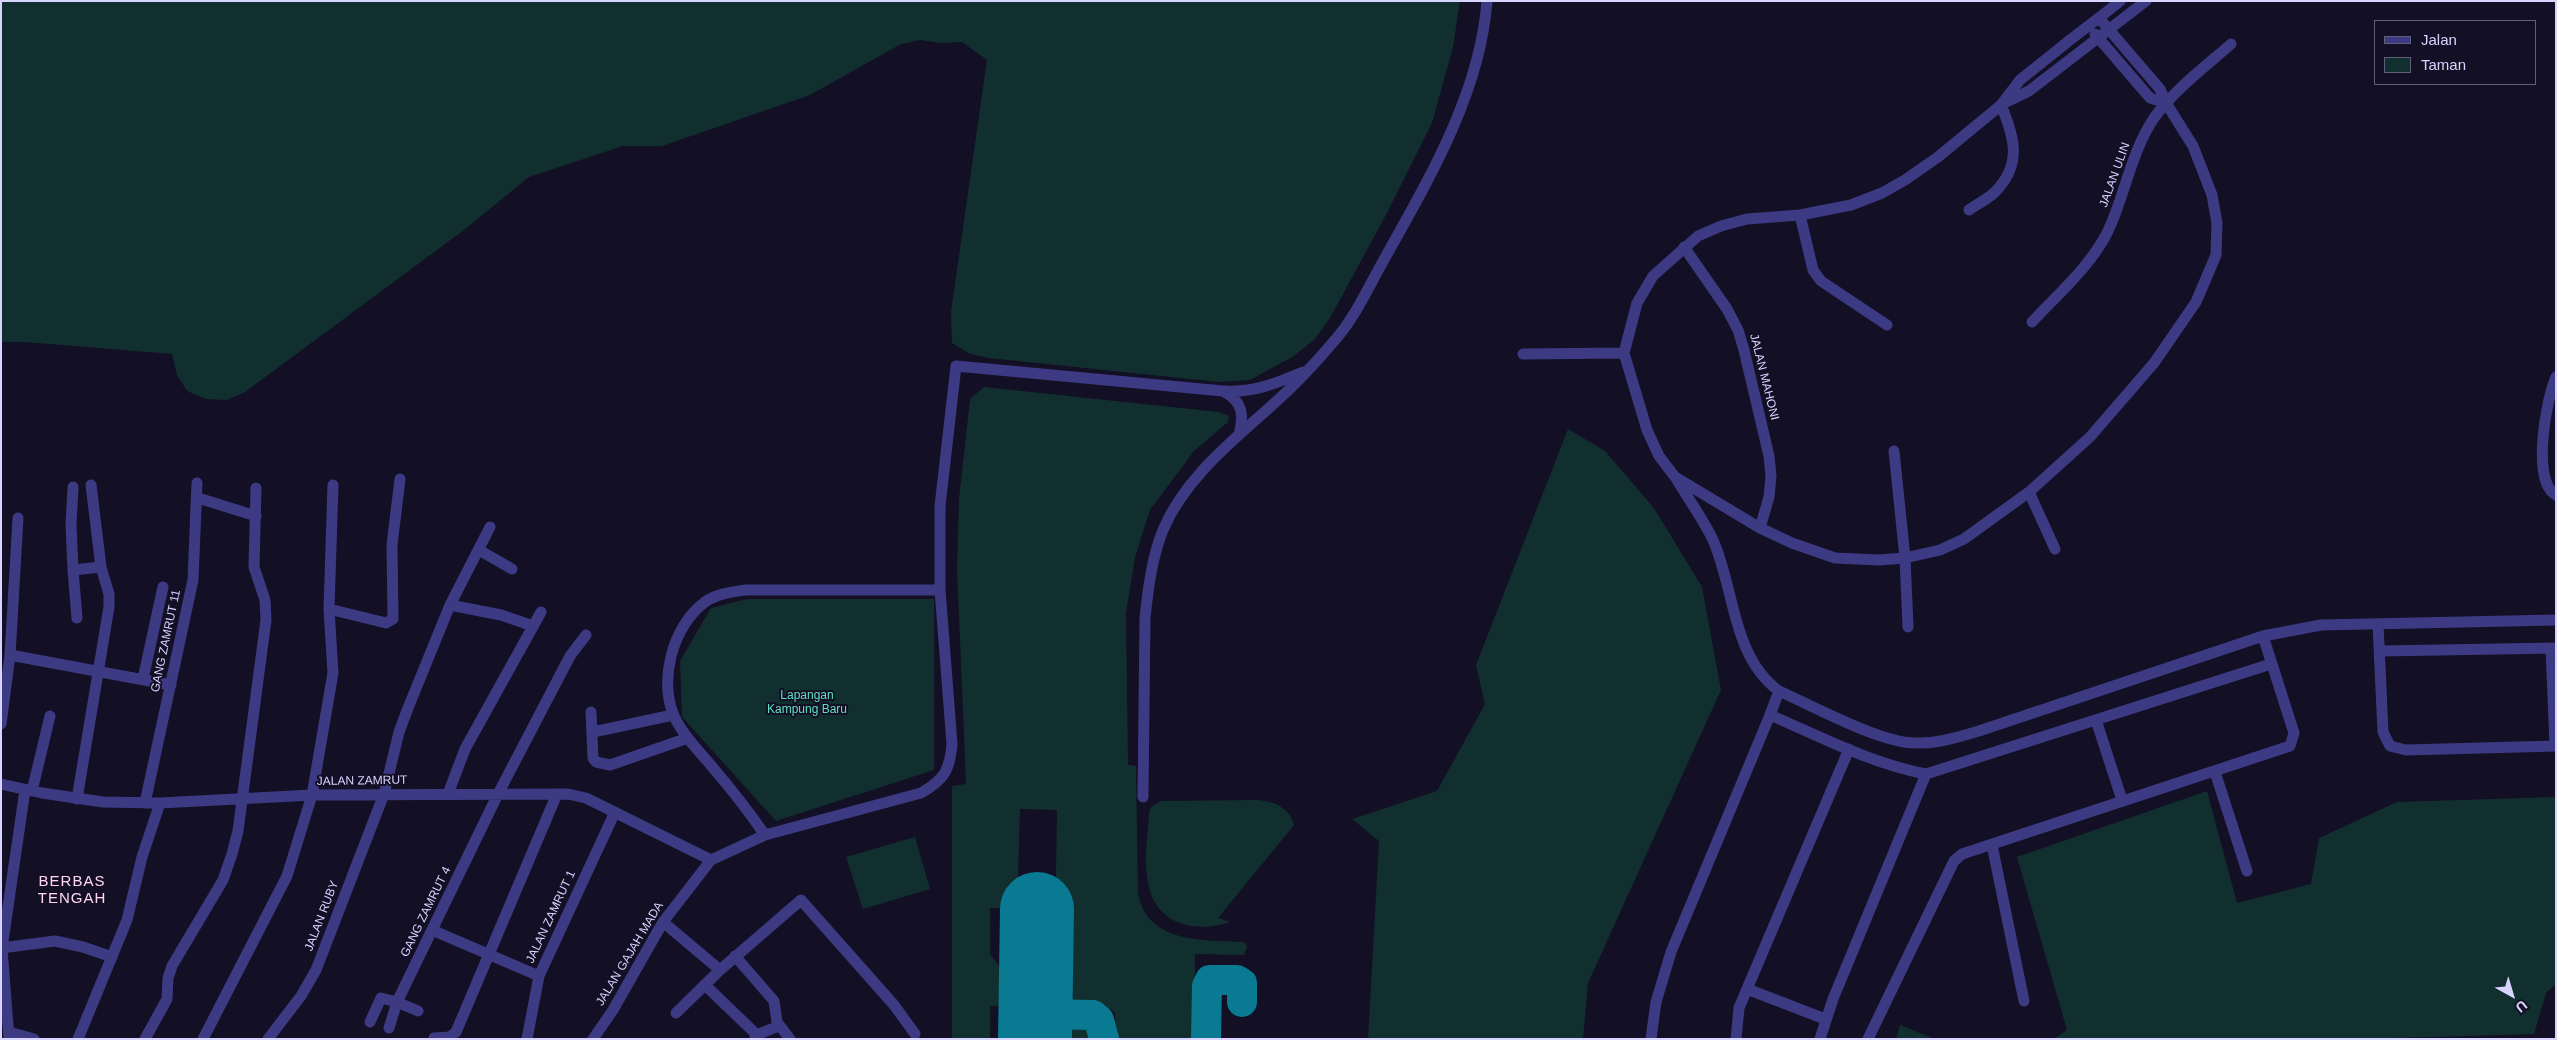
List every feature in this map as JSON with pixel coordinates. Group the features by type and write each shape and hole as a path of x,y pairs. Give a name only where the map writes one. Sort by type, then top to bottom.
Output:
{"street":[{"path":"1144,797 1145,618 1162,530 1174,506 1214,457 1309,369 1337,338 1427,181 1466,97 1486,22 1487,1"},
{"path":"2001,105 2020,80 2120,1"},
{"path":"2146,1 2100,39 2029,91 2001,105 1938,157 1882,193 1851,204 1800,215 1747,218 1698,236 1653,276 1636,303 1624,353 1647,430 1659,456 1702,518 1713,540 1750,658 1764,681 1779,692 1886,738 1913,744 1932,743 1979,731 2263,636 2321,625 2556,620"},
{"path":"1674,477 1760,528 1820,555 1856,560 1905,558 1940,550 1964,539 2029,492 2090,437 2154,363 2196,302 2216,255 2217,223 2212,195 2204,169 2193,146 2166,103 2160,89 2099,18"},
{"path":"2088,26 2150,98 2166,103"},
{"name":"JALAN ULIN","path":"2032,322 2098,249 2115,216 2145,134 2166,103 2230,44"},
{"path":"1969,210 1995,192 2013,162 2014,145 2012,132 2001,105"},
{"path":"1800,215 1813,270 1821,281 1887,326"},
{"name":"JALAN MAHONI","path":"1684,247 1727,309 1738,330 1744,350 1769,456 1771,476 1769,497 1760,528"},
{"path":"1522,354 1624,353"},
{"path":"711,860 765,835 921,793 936,785 944,775 951,760 952,744 940,590 940,506 956,366 1240,392 1264,387 1309,369"},
{"path":"2556,377 2544,476 2549,491 2556,495"},
{"path":"1223,391 1232,396 1241,407 1243,418 1238,435"},
{"path":"1894,451 1905,558 1908,627"},
{"path":"328,609 386,624 393,619 392,544 400,479"},
{"name":"GANG ZAMRUT 11","path":"145,803 193,580 198,498 197,483"},
{"path":"77,799 100,671 109,607 109,594 101,567 91,485"},
{"path":"203,1039 287,876 312,795 333,673 328,609 333,485"},
{"path":"74,487 71,525 77,618"},
{"path":"145,1039 167,999 169,972 223,880 238,831 266,620 264,600 254,567 256,488"},
{"path":"2029,492 2055,549"},
{"path":"198,498 256,516"},
{"path":"1702,518 1713,500"},
{"path":"1,724 10,655 18,518"},
{"name":"JALAN RUBY","path":"268,1039 301,996 316,970 384,794 401,727 450,605 490,527"},
{"path":"479,550 512,569"},
{"path":"73,570 101,567"},
{"path":"143,679 163,587"},
{"path":"765,835 753,815 688,738 674,715 669,670 676,640 684,622 706,601 724,594 745,590 940,590"},
{"path":"450,605 501,615 533,626"},
{"path":"448,794 465,749 541,612"},
{"path":"2378,624 2383,732 2390,746 2406,750 2555,746 2553,649 2380,651"},
{"name":"GANG ZAMRUT 4","path":"389,1028 397,1002 498,794 570,656 586,635"},
{"path":"1868,1039 1954,861 1962,854 1992,846 2122,800 2282,750 2293,741 2294,733 2263,636"},
{"path":"10,655 171,685"},
{"path":"1770,715 1849,749 1909,771 1926,774 2271,664"},
{"path":"1651,1039 1656,1002 1670,952 1779,692"},
{"path":"591,712 593,758 596,762 606,765 688,738"},
{"path":"593,732 674,715"},
{"path":"34,1039 9,1035 2,948 28,790 50,716"},
{"path":"2096,720 2122,800"},
{"path":"1736,1039 1740,1008 1747,989 1849,749"},
{"path":"2215,772 2247,871"},
{"path":"1820,1039 1825,1019 1926,774"},
{"name":"JALAN ZAMRUT","path":"1,784 77,799 145,803 312,795 557,794 586,798 711,860"},
{"path":"434,1038 450,1037 456,1032 557,794"},
{"path":"78,1039 91,1002 127,920 142,857 160,803"},
{"name":"JALAN ZAMRUT 1","path":"527,1039 539,976 615,812"},
{"path":"1992,846 2024,1001"},
{"name":"JALAN GAJAH MADA","path":"593,1039 613,1010 663,922 711,860"},
{"path":"676,1013 720,970 801,900 894,1005 914,1037"},
{"path":"663,922 720,970"},
{"path":"432,930 539,976"},
{"path":"2,948 55,941 83,947 112,957"},
{"path":"736,956 774,1001 775,1018 790,1039"},
{"path":"705,985 756,1037 779,1026"},
{"path":"1747,989 1825,1019"},
{"path":"370,1022 381,998 397,1002 418,1011"}],"green space":[{"path":"1,1 1460,1 1453,47 1432,123 1387,213 1330,318 1315,339 1294,356 1250,380 1219,382 989,358 970,354 952,343 951,312 987,60 962,42 941,43 920,40 901,44 810,95 662,146 623,146 529,177 464,230 245,392 227,400 206,399 187,391 177,375 172,354 25,342 1,342"},
{"path":"984,387 1219,412 1229,416 1228,422 1194,451 1150,510 1135,557 1126,613 1128,765 1136,766 1138,894 1144,910 1153,922 1165,931 1196,939 1244,942 1247,946 1244,955 1195,954 1194,1039 1116,1039 1115,1013 1109,1008 1094,1003 1054,1001 1057,810 1020,809 1017,908 990,908 990,954 1018,991 1016,1007 990,1006 990,1039 952,1039 952,786 966,784 957,569 959,499 970,399"},
{"path":"1568,429 1605,451 1654,508 1702,587 1721,690 1588,983 1583,1039 1368,1039 1379,841 1352,819 1437,791 1485,704 1476,665"},
{"name":"Lapangan Kampung Baru","path":"747,599 934,599 934,770 776,821 682,717 680,661 711,608"},
{"path":"2207,791 2237,903 2311,884 2319,838 2397,802 2556,797 2556,984 2546,993 2534,1034 2364,1039 2054,1039 2067,1030 2017,857"},
{"path":"1257,800 1280,806 1289,814 1294,825 1218,918 1230,922 1201,927 1175,921 1165,914 1156,904 1150,892 1147,876 1146,844 1151,807 1161,801"},
{"path":"915,837 930,889 863,909 846,857"},
{"path":"1078,1024 1089,1031 1089,1039 1059,1039 1059,1029"},
{"path":"1900,1025 1935,1039 1896,1039"}],"taxiway":[{"path":"1206,1039 1207,986 1210,980 1237,980 1242,983 1242,1002"},
{"path":"1035,1014 1093,1015 1099,1020 1104,1039"}],"runway":[{"path":"1035,1039 1037,909"}],"district":[{"name":"BERBAS TENGAH","path":"72,890"}]}
